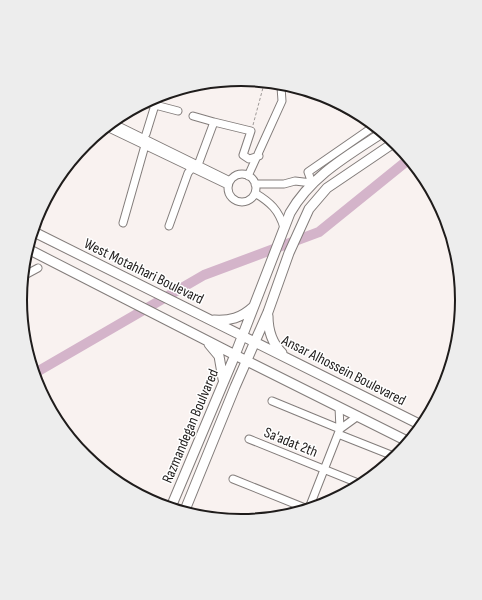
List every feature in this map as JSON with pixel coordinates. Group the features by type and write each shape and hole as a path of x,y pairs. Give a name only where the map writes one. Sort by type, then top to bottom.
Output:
{"main road":[{"name":"Razmandegan Boulvared","path":"173,503 224,382 279,240 296,202 312,183 333,166 378,136"},
{"name":"Razmandegan Boulvared","path":"186,507 256,342 297,233 309,209 327,188 389,146"},
{"name":"West Motahhari Boulevard","path":"37,234 256,342"},
{"path":"33,251 199,335 235,355 404,439"},
{"path":"210,320 230,320 240,317 254,306"},
{"path":"268,312 268,327 275,346 290,359"},
{"path":"199,335 212,346 219,356 224,382"},
{"name":"Ansar Alhossein Boulevared","path":"256,342 416,423"}],"street":[{"path":"248,176 259,156 282,101 281,90"},
{"path":"123,223 155,105 178,111"},
{"path":"193,116 251,131 243,155 249,159 259,156"},
{"path":"169,226 214,122"},
{"path":"117,126 229,183"},
{"path":"366,132 367,127"},
{"path":"112,129 146,140"},
{"path":"255,184 284,184 295,181 312,183 308,172 370,129"},
{"path":"237,175 248,176 255,184 255,193 250,200 237,201 230,195 229,183 237,175"},
{"path":"255,193 270,202 276,208 281,217 284,228"},
{"path":"29,273 38,268"},
{"path":"272,402 389,454"},
{"path":"311,503 339,432 339,407"},
{"path":"339,432 358,416"},
{"name":"Sa'adat 2th","path":"249,439 354,481"},
{"path":"233,479 300,506"}],"path":[{"path":"251,131 263,87"}],"waterway":[{"path":"39,371 204,275 319,232 405,163"}]}
